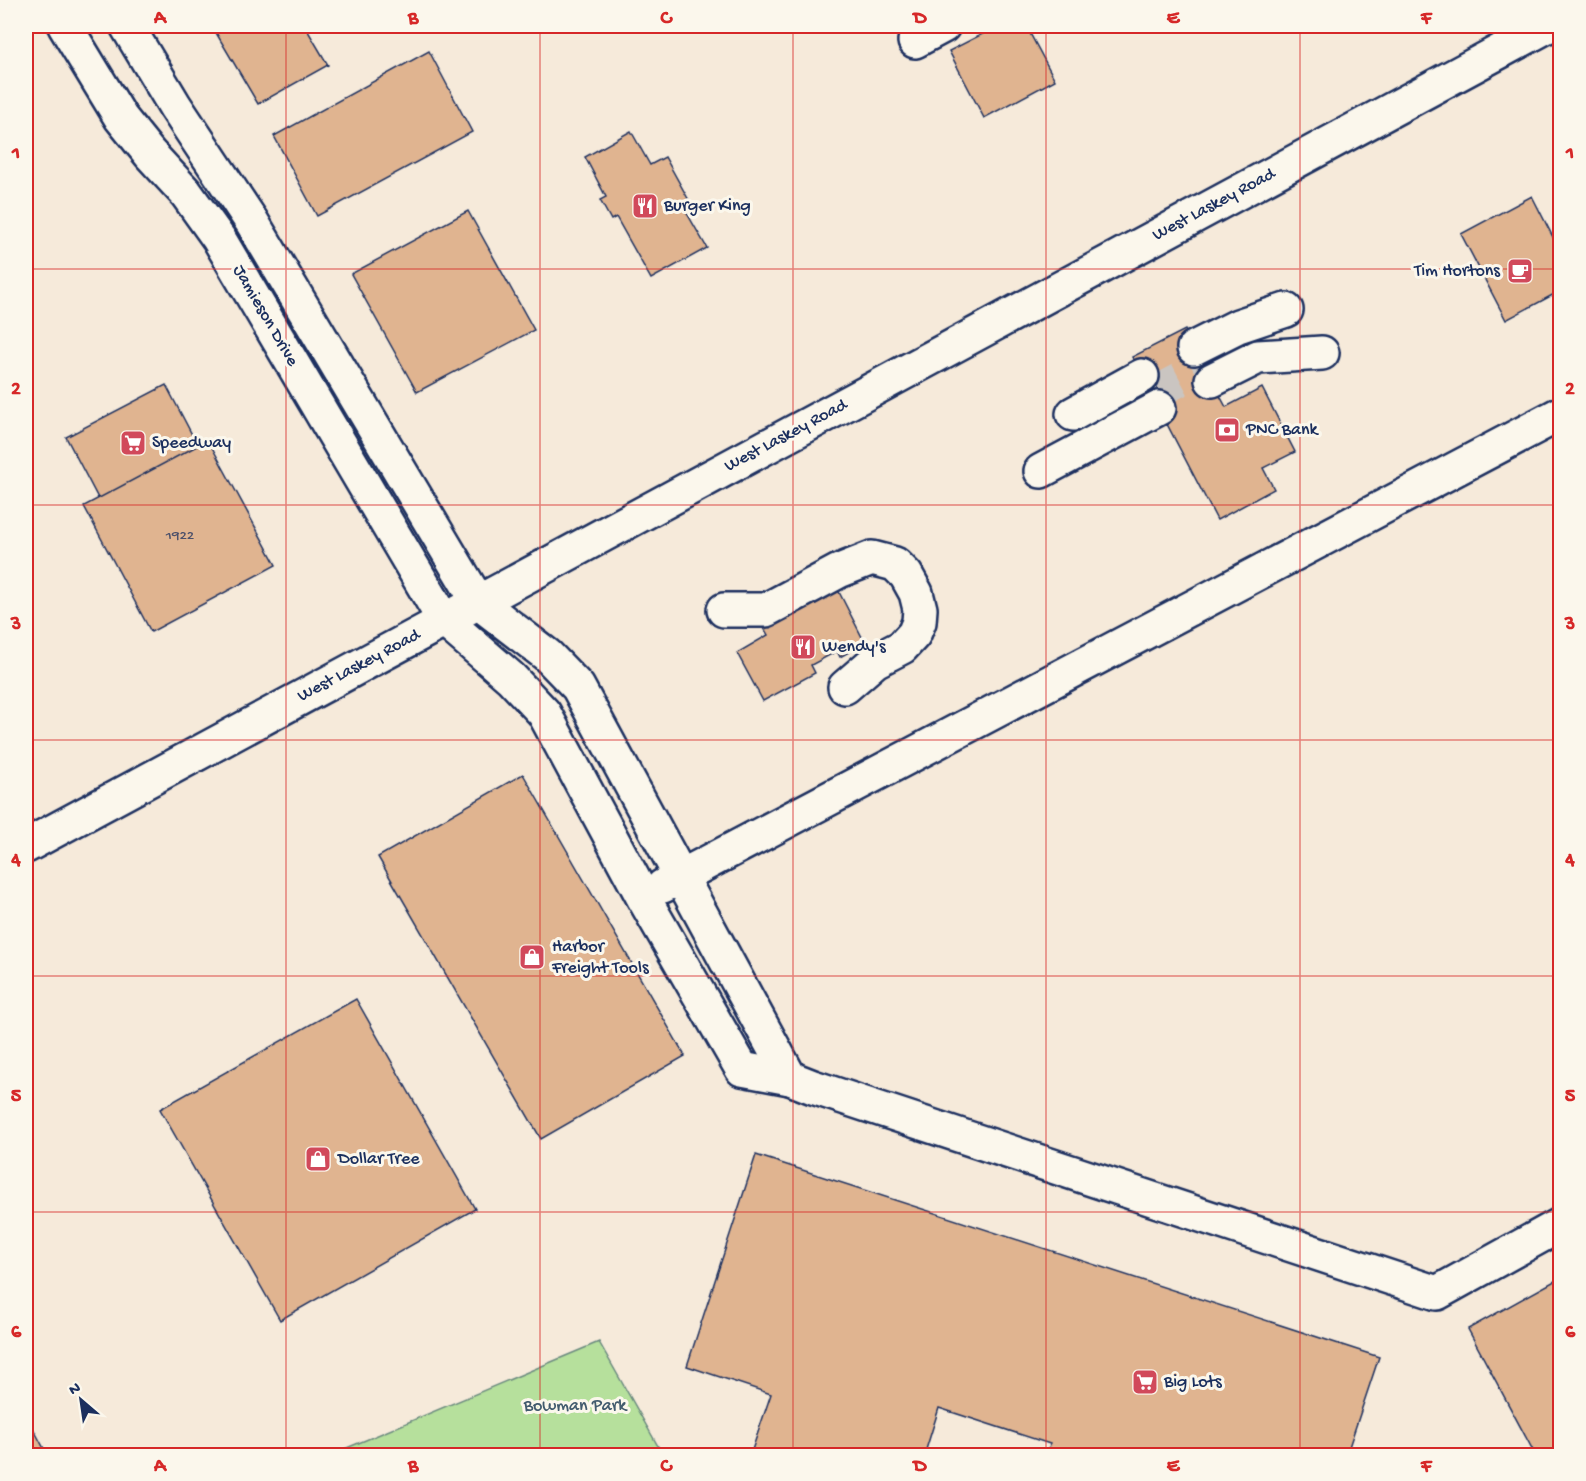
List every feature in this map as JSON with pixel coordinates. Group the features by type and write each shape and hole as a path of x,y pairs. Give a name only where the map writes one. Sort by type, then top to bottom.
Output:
{"main road":[{"name":"Jamieson Drive","path":"65,26 121,118 186,193 219,239 444,620 511,678 544,713 643,897 742,1069 790,1078"},
{"name":"Jamieson Drive","path":"127,26 175,106 252,222 478,602"},
{"name":"West Laskey Road","path":"26,846 1547,26"},
{"path":"1286,309 1238,326 1203,365 1245,345 1277,336 1317,344"},
{"path":"1048,458 1151,393 1073,414"},
{"path":"643,897 1560,414"},
{"path":"724,610 766,609 839,571 872,558 895,564 906,575 916,593 920,609 919,622 914,634 902,647 875,661 845,687"},
{"path":"478,602 547,655 578,687 790,1078 1437,1293 1560,1225"}],"green space":[{"name":"Bowman Park","path":"599,1342 663,1455 330,1455"}],"building":[{"path":"212,26 305,26 328,65 258,104"},
{"path":"998,26 1026,26 1055,80 984,118 949,51"},
{"path":"429,51 472,132 317,216 274,136"},
{"name":"Burger King","path":"631,131 650,165 665,157 691,204 684,208 707,248 651,279 616,217 611,220 600,200 606,197 585,157"},
{"name":"Tim Hortons","path":"1532,196 1560,251 1560,291 1506,320 1461,234"},
{"path":"468,211 534,330 417,392 351,274"},
{"name":"PNC Bank","path":"1185,330 1226,407 1262,388 1295,452 1263,468 1274,489 1217,520 1132,357"},
{"name":"Speedway","path":"166,385 200,450 100,502 66,437"},
{"name":"Speedway","path":"208,440 276,565 151,632 84,506"},
{"name":"Wendy's","path":"838,590 865,643 840,657 837,651 811,665 815,673 763,701 737,653 768,635 764,628"},
{"name":"Harbor Freight Tools","path":"523,774 685,1056 541,1139 378,857"},
{"name":"Dollar Tree","path":"356,999 475,1209 280,1320 160,1109"},
{"path":"756,1155 1379,1357 1346,1456 1047,1456 1050,1444 939,1408 924,1456 750,1456 771,1394 687,1366"},
{"path":"1560,1278 1560,1456 1536,1456 1468,1329"},
{"path":"26,1415 48,1456 26,1456"}],"tunnel":[{"path":"1151,395 1204,367"}],"place":[{"name":"Burger King","path":"645,206"},
{"name":"Tim Hortons","path":"1520,271"},
{"name":"PNC Bank","path":"1227,430"},
{"name":"Speedway","path":"133,443"},
{"name":"Wendy's","path":"803,647"},
{"name":"Harbor Freight Tools","path":"532,957"},
{"name":"Dollar Tree","path":"318,1159"},
{"name":"Big Lots","path":"1145,1382"}]}
